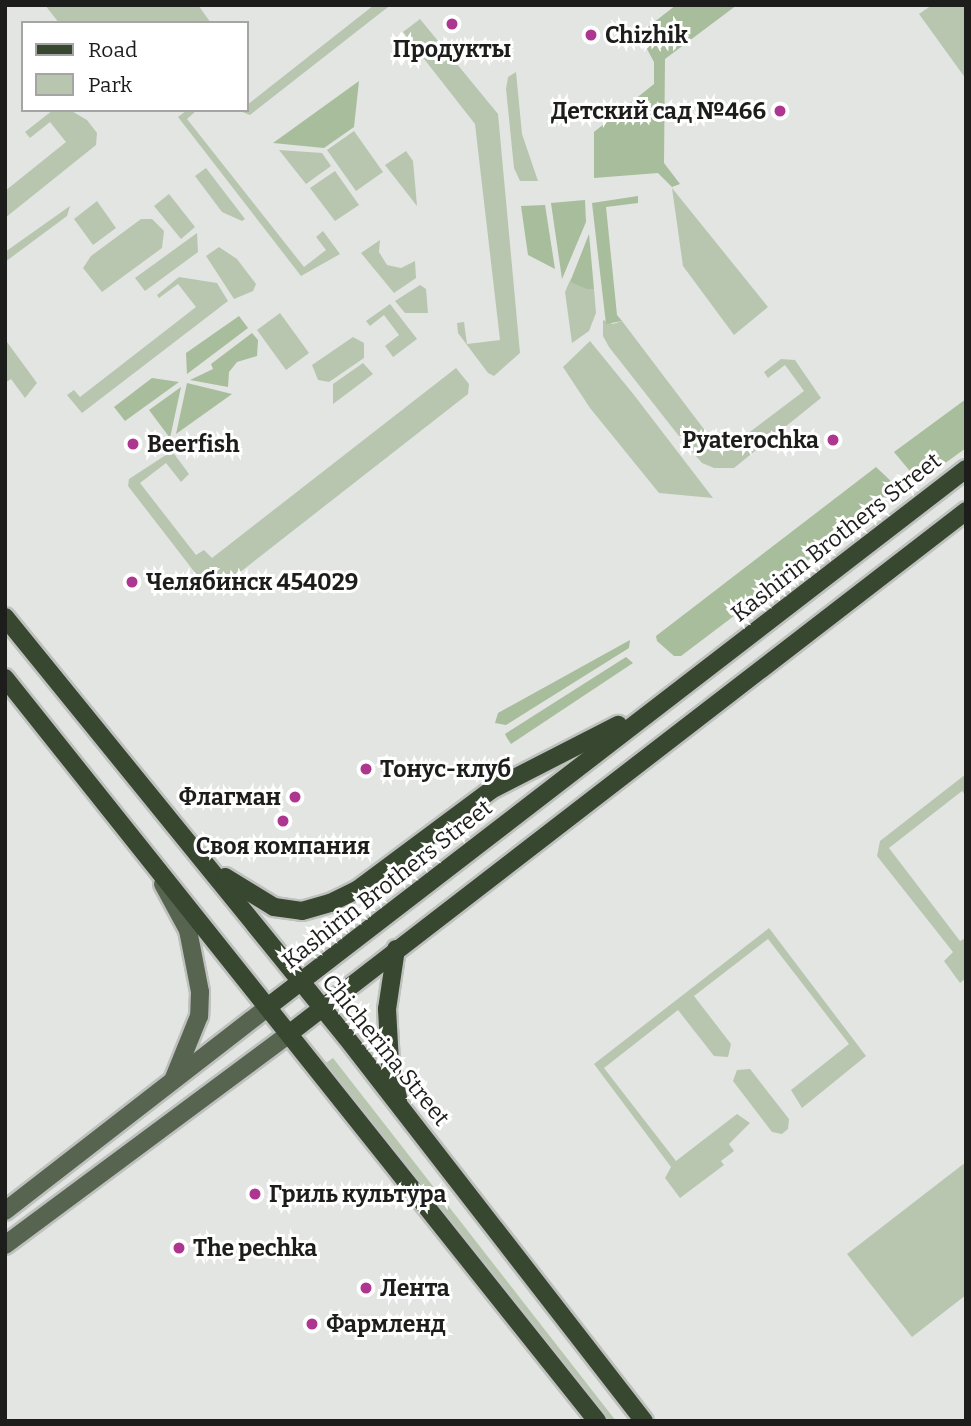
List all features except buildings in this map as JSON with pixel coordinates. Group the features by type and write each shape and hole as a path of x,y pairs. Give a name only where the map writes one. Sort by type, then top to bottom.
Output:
{"main road":[{"name":"Kashirin Brothers Street","path":"5,1211 966,468"},
{"path":"5,1245 290,1033 966,511"},
{"name":"Chicherina Street","path":"5,617 400,1105 644,1421"},
{"path":"5,678 597,1421"},
{"path":"188,844 254,899 302,911 330,903 357,890 491,790 657,705"},
{"path":"155,868 188,930 200,992 196,1027 173,1081"},
{"path":"396,949 387,1009 390,1063 400,1105"}],"green space":[{"path":"45,5 198,5 210,21 57,21"},
{"path":"374,5 388,7 250,115 242,112 248,112 248,104"},
{"path":"676,5 737,5 665,59 664,163 680,184 672,187 658,173 594,178 594,132 654,84 654,62 639,34"},
{"path":"932,5 966,5 966,79 919,14"},
{"path":"420,19 498,114 520,353 494,376 488,373 458,333 457,323 464,322 467,344 500,340 475,124 403,32"},
{"path":"516,72 522,134 538,181 520,181 514,168 506,89 508,77"},
{"path":"359,81 354,127 324,148 273,143"},
{"path":"50,112 73,112 87,120 97,133 96,145 5,218 5,191 66,142 50,122 30,138 25,132"},
{"path":"184,112 195,112 187,119 304,267 326,250 316,237 323,231 340,254 301,276 178,117"},
{"path":"354,131 383,172 356,191 327,150"},
{"path":"279,150 322,153 331,166 306,184"},
{"path":"406,151 413,161 417,206 385,165"},
{"path":"206,168 245,219 242,221 222,212 195,176"},
{"path":"335,171 359,205 335,221 310,188"},
{"path":"672,188 768,307 734,335 683,266"},
{"path":"169,194 195,227 181,239 154,206"},
{"path":"638,196 638,203 606,207 617,315 622,321 606,324 592,203"},
{"path":"585,200 586,222 562,279 551,203"},
{"path":"97,201 116,228 93,245 74,219"},
{"path":"545,205 555,269 528,255 521,206"},
{"path":"70,206 67,216 5,262 5,252"},
{"path":"141,219 152,219 164,231 162,248 102,292 83,268 91,256"},
{"path":"197,233 198,252 145,291 135,278"},
{"path":"589,234 594,289 570,282"},
{"path":"380,240 379,252 387,265 401,268 415,261 416,278 394,293 361,253"},
{"path":"219,247 237,259 256,284 253,291 234,299 206,256"},
{"path":"179,277 217,283 228,301 82,413 67,395 74,390 80,397 196,307 178,284 159,298 157,295"},
{"path":"571,278 570,282 594,289 596,313 589,331 572,343 565,292"},
{"path":"420,285 426,289 428,313 405,313 395,301"},
{"path":"390,304 417,339 393,357 385,346 399,335 384,315 370,326 366,321"},
{"path":"280,313 309,353 286,370 257,330"},
{"path":"239,316 248,328 187,374 186,353"},
{"path":"603,320 613,324 622,321 722,453 804,391 785,365 768,378 764,372 781,359 795,360 821,398 734,468 714,468 702,463 682,440 609,347 603,336"},
{"path":"252,333 258,340 257,356 237,362 229,372 228,387 190,380 213,369 211,364"},
{"path":"353,337 364,343 364,358 329,382 318,380 312,365"},
{"path":"590,341 713,498 659,493 590,408 563,367"},
{"path":"7,342 37,383 25,398 11,379 5,383"},
{"path":"363,363 373,374 333,404 333,384"},
{"path":"456,368 469,384 468,394 221,587 211,589 203,583 128,486 129,479 172,451 189,474 181,482 166,463 140,483 196,555 204,550 212,558"},
{"path":"152,378 179,382 125,421 114,407"},
{"path":"187,383 232,394 176,434"},
{"path":"181,387 170,438 149,410"},
{"path":"966,399 966,448 919,482 894,452"},
{"path":"876,467 894,484 889,499 681,656 674,656 657,641 656,636"},
{"path":"630,640 629,648 506,725 495,723 498,713"},
{"path":"626,657 633,663 511,744 505,734"},
{"path":"966,774 966,796 962,791 889,848 960,941 966,938 966,978 960,983 944,961 953,952 877,856 880,841"},
{"path":"769,928 866,1056 802,1108 791,1090 849,1044 768,939 694,996 731,1044 728,1057 714,1056 678,1010 604,1068 676,1161 737,1114 750,1123 729,1144 734,1151 721,1161 724,1165 680,1198 665,1178 671,1167 594,1064"},
{"path":"333,1058 616,1421 605,1421 326,1063"},
{"path":"750,1069 789,1119 788,1129 782,1134 772,1132 733,1081 737,1070"},
{"path":"966,1162 966,1295 912,1337 847,1254"}],"place":[{"name":"Продукты","path":"452,24"},
{"name":"Chizhik","path":"591,35"},
{"name":"Детский сад №466","path":"780,111"},
{"name":"Pyaterochka","path":"833,440"},
{"name":"Beerfish","path":"133,444"},
{"name":"Челябинск 454029","path":"132,582"},
{"name":"Тонус-клуб","path":"366,769"},
{"name":"Флагман","path":"295,797"},
{"name":"Своя компания","path":"283,821"},
{"name":"Гриль культура","path":"255,1194"},
{"name":"The pechka","path":"179,1248"},
{"name":"Лента","path":"366,1288"},
{"name":"Фармленд","path":"312,1324"}]}
